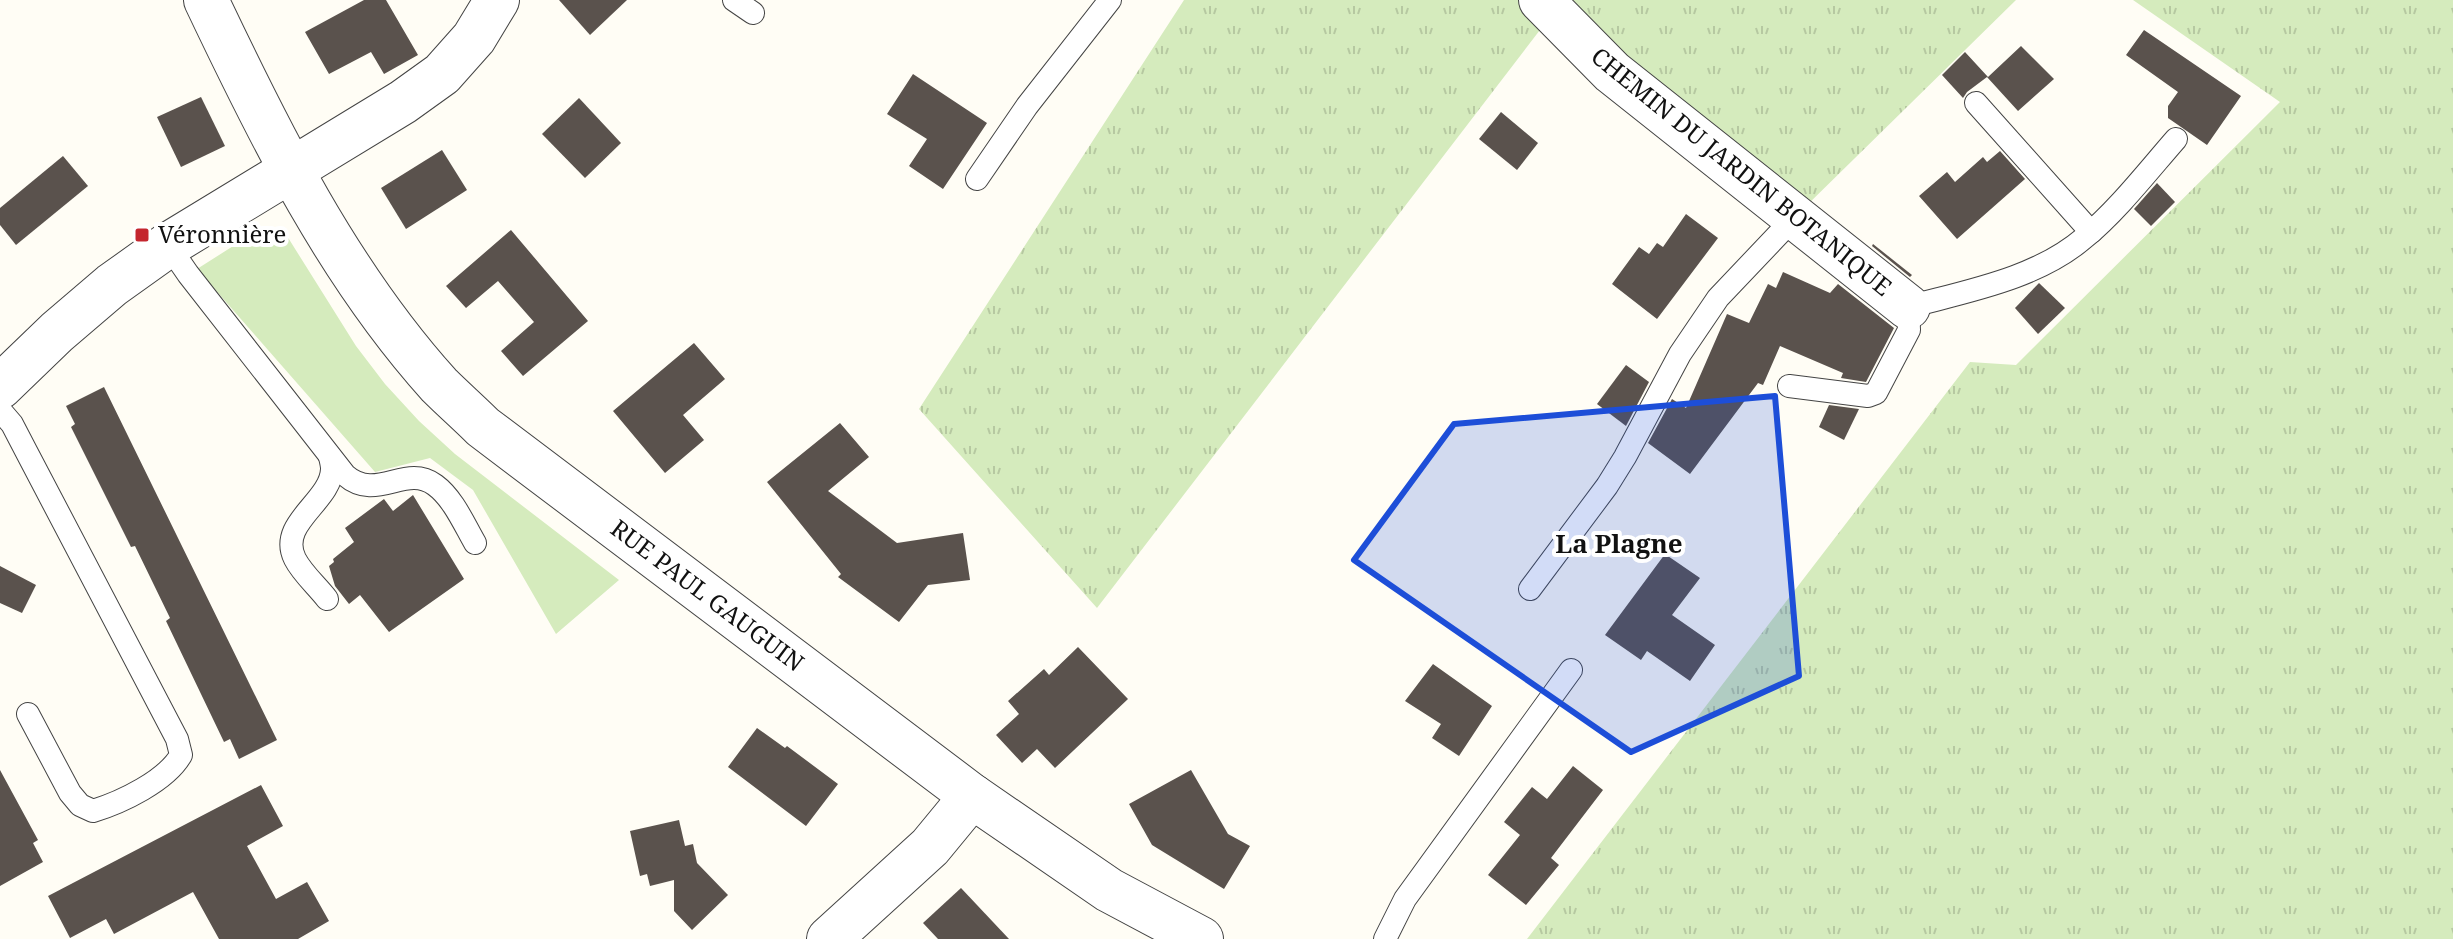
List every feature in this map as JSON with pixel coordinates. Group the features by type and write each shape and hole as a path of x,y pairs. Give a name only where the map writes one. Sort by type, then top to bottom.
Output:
{"street":[{"name":"RUE PAUL GAUGUIN","path":"206,0 292,171 366,291 404,343 441,386 483,427 972,796 1109,890 1201,939"},
{"path":"0,387 112,285 168,245 403,102 442,74 474,38 497,0"},
{"name":"CHEMIN DU JARDIN BOTANIQUE","path":"1541,0 1612,72 1908,307"},
{"path":"829,939 930,847 972,796"}],"lane":[{"path":"734,0 753,13"},
{"path":"977,179 1027,106 1110,0"},
{"path":"1976,103 2091,232"},
{"path":"1789,386 1868,396 1876,393 1909,330 1908,307 1984,287 2024,272 2084,239 2176,139"},
{"path":"1530,589 1613,476 1680,354 1710,310 1794,218"},
{"path":"168,245 345,475 357,486 425,479 437,486 448,499 475,543"},
{"path":"0,410 12,424 177,739 181,755 162,777 93,811 80,805 70,793 28,714"},
{"path":"327,599 293,556 292,545 299,522 330,479 330,457"},
{"path":"1385,939 1405,899 1571,670"}],"highlighted area":[{"path":"1775,396 1799,676 1631,752 1354,560 1454,424"}],"green space":[{"path":"1184,0 2016,0 1801,211 1543,26 1097,608 919,409"},
{"path":"2133,0 2453,0 2453,939 1527,939 1970,362 2016,365 2280,102"},
{"path":"260,229 287,236 356,346 419,421 455,454 619,580 556,634 473,490 430,458 375,472 197,269"}],"building":[{"path":"364,0 386,0 418,55 384,74 371,52 329,74 305,32"},
{"path":"559,0 627,0 590,35"},
{"path":"2144,30 2241,96 2207,145 2168,118 2168,106 2178,92 2126,55"},
{"path":"2021,46 2054,79 2018,111 1987,77 1963,98 1942,75 1965,52 1988,77"},
{"path":"913,74 987,123 943,189 909,166 927,139 887,114"},
{"path":"201,97 225,146 181,167 157,117"},
{"path":"579,98 621,143 585,178 542,134"},
{"path":"1501,112 1538,143 1517,170 1479,139"},
{"path":"442,150 467,190 406,229 381,188"},
{"path":"2000,151 2025,179 1957,239 1919,196 1947,172 1955,182 1983,157 1987,162"},
{"path":"63,156 88,186 16,245 0,225 0,208"},
{"path":"2157,183 2175,202 2151,226 2134,209"},
{"path":"1686,214 1718,238 1657,319 1612,284 1639,247 1649,254 1657,243 1663,247"},
{"path":"511,230 588,321 523,376 501,351 534,322 498,281 466,308 446,286"},
{"path":"1873,244 1912,275 1910,277"},
{"path":"1783,272 1830,293 1838,284 1894,328 1866,382 1841,378 1843,373 1780,346 1763,385 1758,383 1690,474 1648,443 1672,399 1686,408 1727,314 1749,323 1768,284 1776,288"},
{"path":"2039,283 2065,308 2038,334 2015,308"},
{"path":"694,343 725,379 683,415 704,440 665,473 613,411"},
{"path":"1626,365 1649,382 1626,426 1597,404"},
{"path":"104,387 277,740 239,759 230,739 224,742 166,621 170,618 71,427 75,424 66,406"},
{"path":"1829,405 1859,409 1844,440 1819,427"},
{"path":"840,423 869,457 828,491 897,543 963,533 970,580 928,585 899,622 838,577 841,574 767,482"},
{"path":"413,495 464,579 389,632 360,595 349,604 335,586 329,566 354,542 345,528 384,499 393,511"},
{"path":"1665,554 1700,578 1672,615 1715,645 1690,681 1647,651 1641,660 1605,635"},
{"path":"0,566 36,585 22,613 0,603"},
{"path":"1078,647 1128,699 1055,768 1037,749 1022,763 996,735 1019,714 1008,701 1044,669 1049,675"},
{"path":"1433,664 1492,706 1459,756 1432,738 1441,724 1405,701"},
{"path":"757,728 838,784 806,826 728,767"},
{"path":"1573,766 1603,790 1551,858 1559,865 1526,905 1488,875 1520,835 1504,822 1532,787 1547,799"},
{"path":"0,770 38,840 33,843 43,862 0,886"},
{"path":"1191,770 1228,834 1250,846 1224,889 1152,845 1129,804"},
{"path":"261,785 283,826 247,846 276,899 307,882 329,921 298,939 219,939 193,892 114,934 106,919 70,938 48,896"},
{"path":"679,820 685,846 693,844 697,863 728,895 692,930 674,911 674,880 650,886 647,874 640,876 630,831"},
{"path":"961,888 1009,939 938,939 923,923"}],"place":[{"name":"Véronnière","path":"142,235"}],"district":[{"name":"La Plagne","path":"1619,544"}]}
